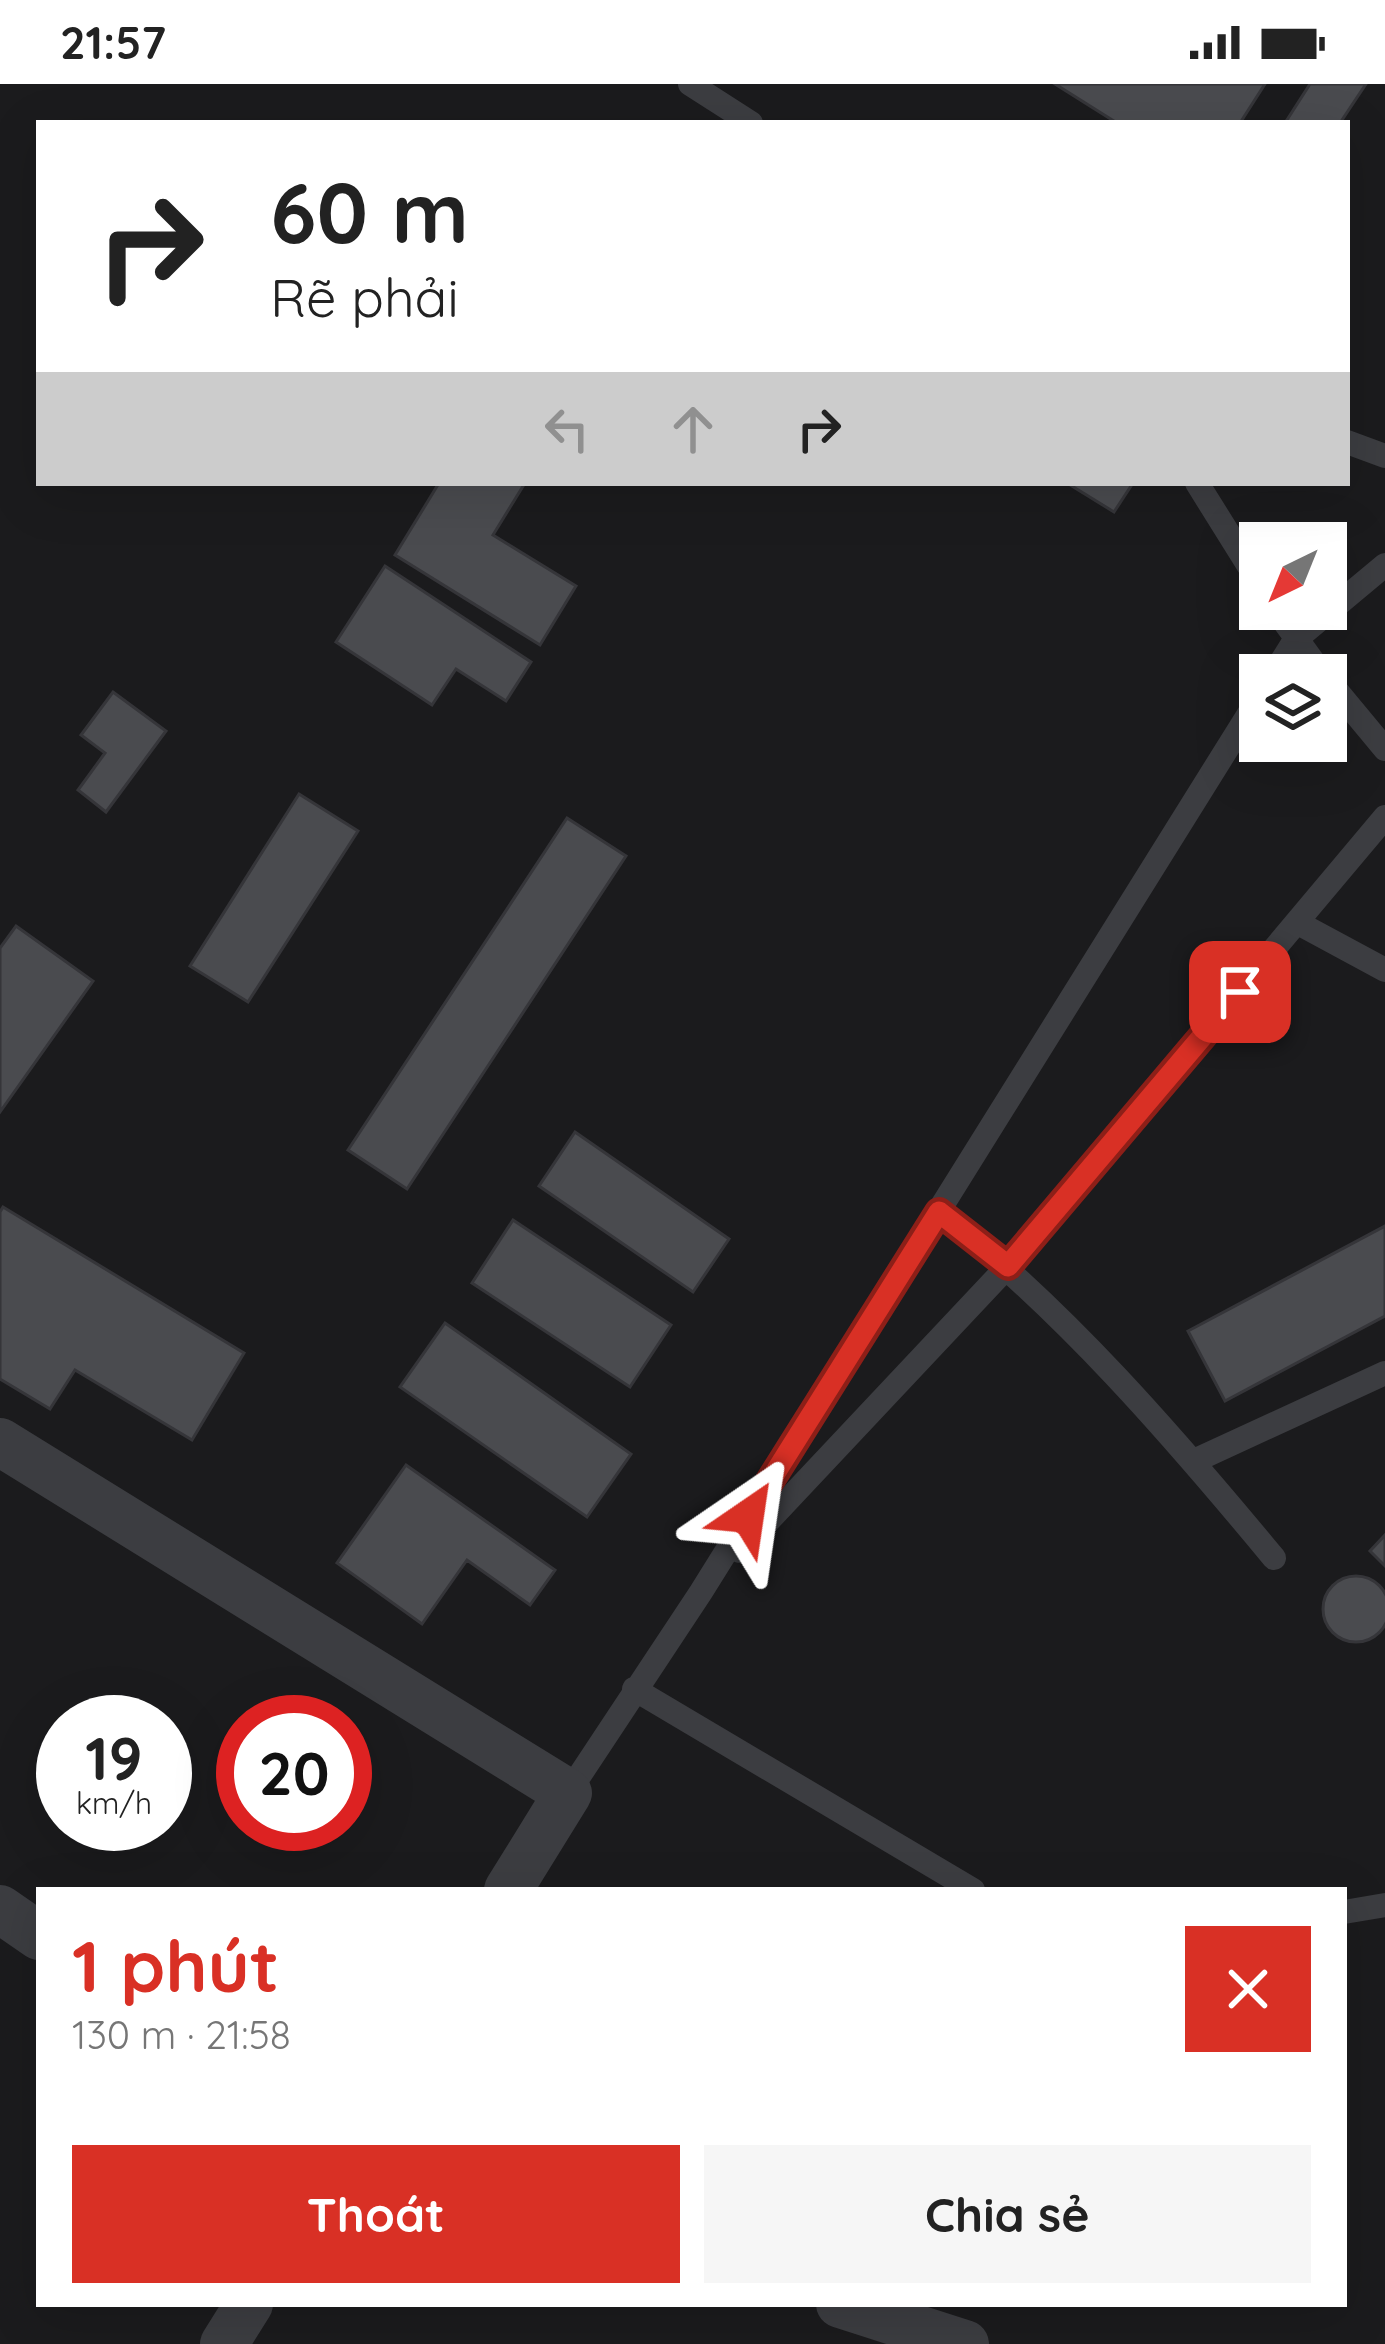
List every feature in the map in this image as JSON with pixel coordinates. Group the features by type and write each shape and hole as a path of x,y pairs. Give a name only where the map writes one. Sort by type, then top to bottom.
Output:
{"street":[{"path":"0,1442 568,1793 510,1887"},
{"path":"0,1909 36,1934"},
{"path":"224,2344 247,2307"},
{"path":"849,2307 965,2344"}],"lane":[{"path":"690,84 746,120"},
{"path":"1350,443 1385,456"},
{"path":"1199,486 1239,550"},
{"path":"1286,654 1295,640 1385,566"},
{"path":"1289,630 1306,654"},
{"path":"1347,703 1385,749"},
{"path":"568,1793 701,1592 1239,730"},
{"path":"701,1592 1008,1266 1385,818"},
{"path":"1298,923 1385,970"},
{"path":"939,1212 1008,1266 1194,1461 1274,1558"},
{"path":"1194,1461 1385,1372"},
{"path":"634,1689 968,1887"},
{"path":"1347,1911 1385,1905"}],"building":[{"path":"1055,84 1265,84 1242,120 1112,120"},
{"path":"1310,84 1366,84 1342,120 1287,120"},
{"path":"437,486 523,486 493,535 576,586 540,645 395,555"},
{"path":"1072,486 1131,486 1114,512"},
{"path":"385,566 531,662 506,701 456,669 432,705 336,642"},
{"path":"113,692 166,731 106,812 78,790 105,753 81,735"},
{"path":"299,794 358,831 248,1002 190,966"},
{"path":"567,818 626,856 407,1189 348,1150"},
{"path":"16,926 93,981 0,1112 0,948"},
{"path":"575,1132 729,1239 693,1292 539,1186"},
{"path":"3,1207 244,1353 192,1440 75,1370 50,1409 0,1379"},
{"path":"513,1220 671,1325 630,1387 472,1283"},
{"path":"1385,1226 1385,1316 1225,1401 1188,1331"},
{"path":"445,1323 631,1454 587,1517 400,1387"},
{"path":"406,1465 555,1570 530,1605 467,1560 422,1624 337,1563"},
{"path":"1385,1535 1385,1566 1370,1551"},
{"path":"1356,1576 1379,1586 1386,1597 1386,1621 1379,1632 1356,1642 1333,1632 1323,1609 1333,1586"}],"route":[{"path":"748,1516 939,1212 1008,1266 1240,992"}]}
